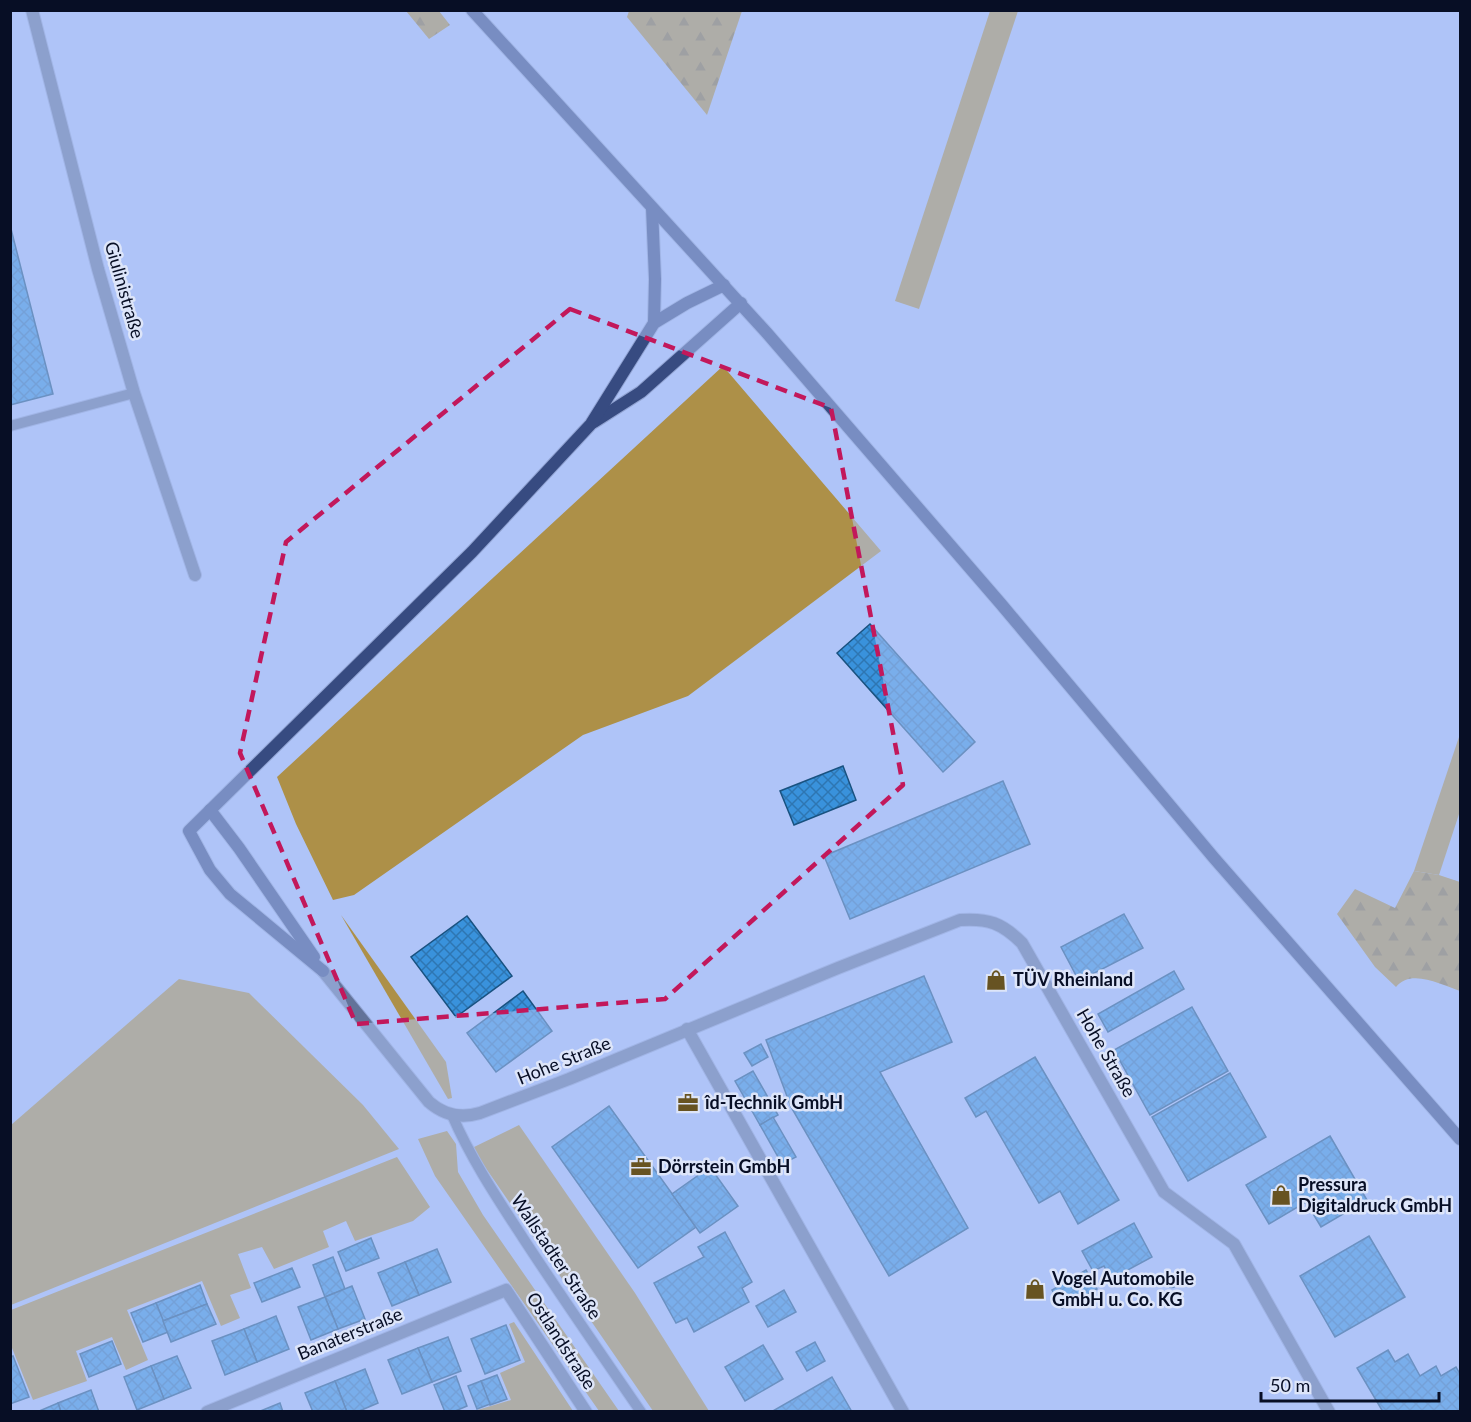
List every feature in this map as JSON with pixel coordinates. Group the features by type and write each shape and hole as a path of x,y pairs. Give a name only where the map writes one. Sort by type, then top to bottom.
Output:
{"main road":[{"path":"472,10 741,303 1001,604 1214,858 1461,1139"},
{"path":"652,208 654,323"},
{"path":"323,971 230,894 210,870 189,831 472,552 591,424 654,323 687,303 724,285"},
{"path":"591,424 641,392 741,303"},
{"path":"210,810 239,848 323,971"}],"street":[{"name":"Giulinistraße","path":"32,10 98,269 134,393 195,575"},
{"name":"Hohe Straße","path":"452,1115 466,1116 480,1113 570,1079 687,1029 960,920 977,919 995,923 1009,930 1022,943 1164,1191 1234,1245 1329,1412"},
{"path":"323,971 429,1102 452,1115"},
{"path":"687,1029 903,1412"},
{"name":"Banaterstraße","path":"207,1412 506,1290"},
{"name":"Ostlandstraße","path":"506,1290 586,1412"}],"lane":[{"path":"10,426 134,393"},
{"name":"Wallstadter Straße","path":"452,1115 462,1139 493,1192 641,1412"}],"highlighted area":[{"path":"570,309 831,408 903,785 665,999 356,1024 240,753 286,542"}],"green space":[{"path":"406,11 439,11 450,25 429,39"},
{"path":"629,11 742,11 707,115 627,17"},
{"path":"990,11 1018,11 919,309 895,301"},
{"path":"723,366 881,551 688,696 583,735 354,895 333,900 296,824 277,777"},
{"path":"1460,734 1460,811 1439,875 1414,871"},
{"path":"1414,871 1439,875 1460,882 1460,991 1418,978 1402,981 1396,987 1375,967 1337,914 1355,889 1395,908"},
{"path":"341,915 446,1062 452,1098 448,1099"},
{"path":"179,979 249,993 363,1105 399,1149 11,1305 11,1125"},
{"path":"519,1125 635,1293 709,1411 653,1411 472,1148"},
{"path":"447,1131 456,1144 458,1172 483,1215 619,1411 599,1411 435,1176 418,1139"},
{"path":"397,1157 430,1207 413,1221 355,1241 346,1221 323,1231 329,1247 274,1269 262,1247 238,1254 251,1288 230,1295 240,1318 221,1326 202,1281 127,1310 148,1360 126,1370 112,1337 76,1351 87,1381 33,1400 11,1348 11,1310"},
{"path":"514,1322 573,1411 474,1411 511,1400 500,1373 525,1362 509,1324"}],"building":[{"path":"10,225 53,394 10,405"},
{"path":"870,624 975,742 943,772 837,653"},
{"path":"843,766 856,800 794,825 780,791"},
{"path":"1003,781 1030,844 850,919 824,856"},
{"path":"1124,914 1143,948 1079,981 1061,947"},
{"path":"467,916 512,976 456,1017 411,957"},
{"path":"1174,971 1184,989 1108,1032 1098,1014"},
{"path":"924,976 952,1042 880,1072 968,1228 889,1276 791,1107 766,1040"},
{"path":"523,991 552,1031 496,1072 467,1033"},
{"path":"1192,1007 1228,1071 1150,1115 1114,1050"},
{"path":"761,1044 768,1057 752,1066 744,1053"},
{"path":"1035,1057 1119,1200 1078,1224 1060,1191 1039,1203 986,1111 976,1117 965,1098"},
{"path":"753,1071 778,1115 760,1125 735,1081"},
{"path":"1230,1073 1266,1137 1188,1181 1152,1117"},
{"path":"609,1106 696,1227 638,1268 552,1147"},
{"path":"773,1117 796,1157 782,1164 760,1125"},
{"path":"1330,1136 1367,1200 1321,1227 1306,1202 1269,1224 1246,1185"},
{"path":"710,1167 738,1206 700,1233 672,1194"},
{"path":"1134,1223 1152,1257 1111,1279 1104,1266 1093,1271 1082,1251"},
{"path":"725,1232 752,1282 742,1288 749,1302 694,1332 687,1318 676,1323 654,1283 704,1257 698,1247"},
{"path":"1369,1236 1405,1297 1335,1337 1300,1276"},
{"path":"371,1238 379,1258 346,1271 338,1252"},
{"path":"437,1249 451,1282 419,1295 405,1262"},
{"path":"333,1257 345,1289 325,1297 313,1265"},
{"path":"405,1262 419,1295 392,1306 378,1273"},
{"path":"292,1268 300,1287 262,1302 254,1283"},
{"path":"1086,1270 1097,1289 1062,1308 1052,1290"},
{"path":"1172,1278 1177,1283 1172,1288 1167,1283"},
{"path":"200,1285 207,1304 163,1321 156,1303"},
{"path":"352,1286 365,1319 338,1329 325,1297"},
{"path":"784,1290 796,1312 768,1327 756,1306"},
{"path":"325,1297 338,1329 311,1340 298,1307"},
{"path":"156,1303 168,1332 143,1342 131,1313"},
{"path":"207,1304 216,1324 171,1342 163,1321"},
{"path":"276,1316 289,1349 257,1362 244,1329"},
{"path":"506,1325 520,1360 485,1374 471,1339"},
{"path":"244,1329 257,1362 225,1375 212,1341"},
{"path":"448,1337 461,1371 432,1382 418,1348"},
{"path":"112,1341 121,1364 89,1377 80,1354"},
{"path":"815,1342 825,1361 807,1371 796,1352"},
{"path":"763,1345 783,1379 745,1401 725,1367"},
{"path":"418,1348 432,1382 402,1394 388,1360"},
{"path":"1388,1350 1395,1362 1408,1354 1420,1376 1436,1366 1441,1376 1456,1367 1460,1374 1460,1411 1383,1412 1357,1368"},
{"path":"13,1356 29,1397 10,1404 10,1357"},
{"path":"177,1356 191,1388 164,1399 151,1366"},
{"path":"151,1366 164,1399 137,1410 124,1377"},
{"path":"365,1369 378,1403 357,1412 347,1412 335,1381"},
{"path":"497,1375 507,1399 490,1405 481,1381"},
{"path":"456,1376 467,1406 453,1412 445,1412 434,1385"},
{"path":"832,1377 852,1412 771,1412"},
{"path":"335,1381 347,1412 313,1412 305,1393"},
{"path":"481,1381 490,1404 477,1409 468,1386"},
{"path":"91,1390 99,1412 61,1412 58,1403"},
{"path":"58,1403 61,1412 37,1412"},
{"path":"280,1403 283,1412 258,1412"}],"place":[{"name":"TÜV Rheinland","path":"996,980"},
{"name":"îd-Technik GmbH","path":"688,1103"},
{"name":"Dörrstein GmbH","path":"641,1167"},
{"name":"Pressura Digitaldruck GmbH","path":"1281,1195"},
{"name":"Vogel Automobile GmbH u. Co. KG","path":"1035,1289"}]}
